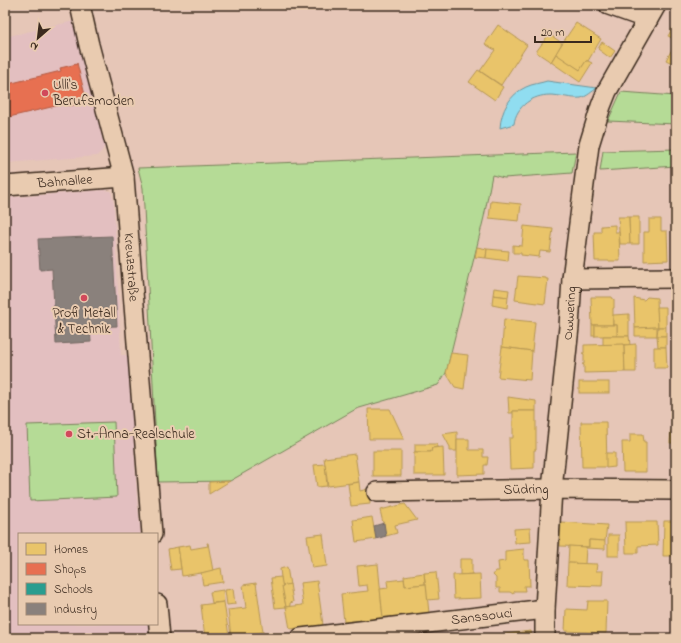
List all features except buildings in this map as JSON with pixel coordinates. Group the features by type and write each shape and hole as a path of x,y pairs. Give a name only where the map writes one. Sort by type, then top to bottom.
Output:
{"street":[{"name":"Kreuzstraße","path":"80,5 124,177 152,533"},
{"path":"609,5 652,12"},
{"name":"Owwering","path":"544,638 544,609 552,490 569,326 572,279 589,145 601,106 608,91 652,12"},
{"name":"Bahnallee","path":"5,186 124,177"},
{"path":"572,279 676,278"},
{"name":"Südring","path":"377,492 676,490"},
{"name":"Sanssouci","path":"301,638 544,609"},
{"path":"158,615 160,638"}],"shaded area":[{"path":"74,21 105,138 105,144 102,151 97,156 5,163 5,37"},
{"path":"104,190 111,191 114,205 121,355 129,355 137,499 141,533 18,533 18,625 153,625 154,638 5,638 5,198"}],"green space":[{"path":"621,92 676,96 676,124 608,121"},
{"path":"676,149 676,166 600,171 603,151"},
{"path":"576,152 572,173 504,178 492,175 484,217 446,373 438,385 356,409 230,481 158,482 143,188 138,168"},
{"path":"114,422 117,497 30,501 27,425"}],"water":[{"path":"547,81 597,88 581,98 550,95 532,99 518,112 514,124 500,128 504,109 515,94 528,86"}],"place":[{"name":"Ulli's Berufsmoden","path":"45,93"},
{"name":"Profi Metall & Technik","path":"84,298"},
{"name":"St.-Anna-Realschule","path":"69,434"}]}
